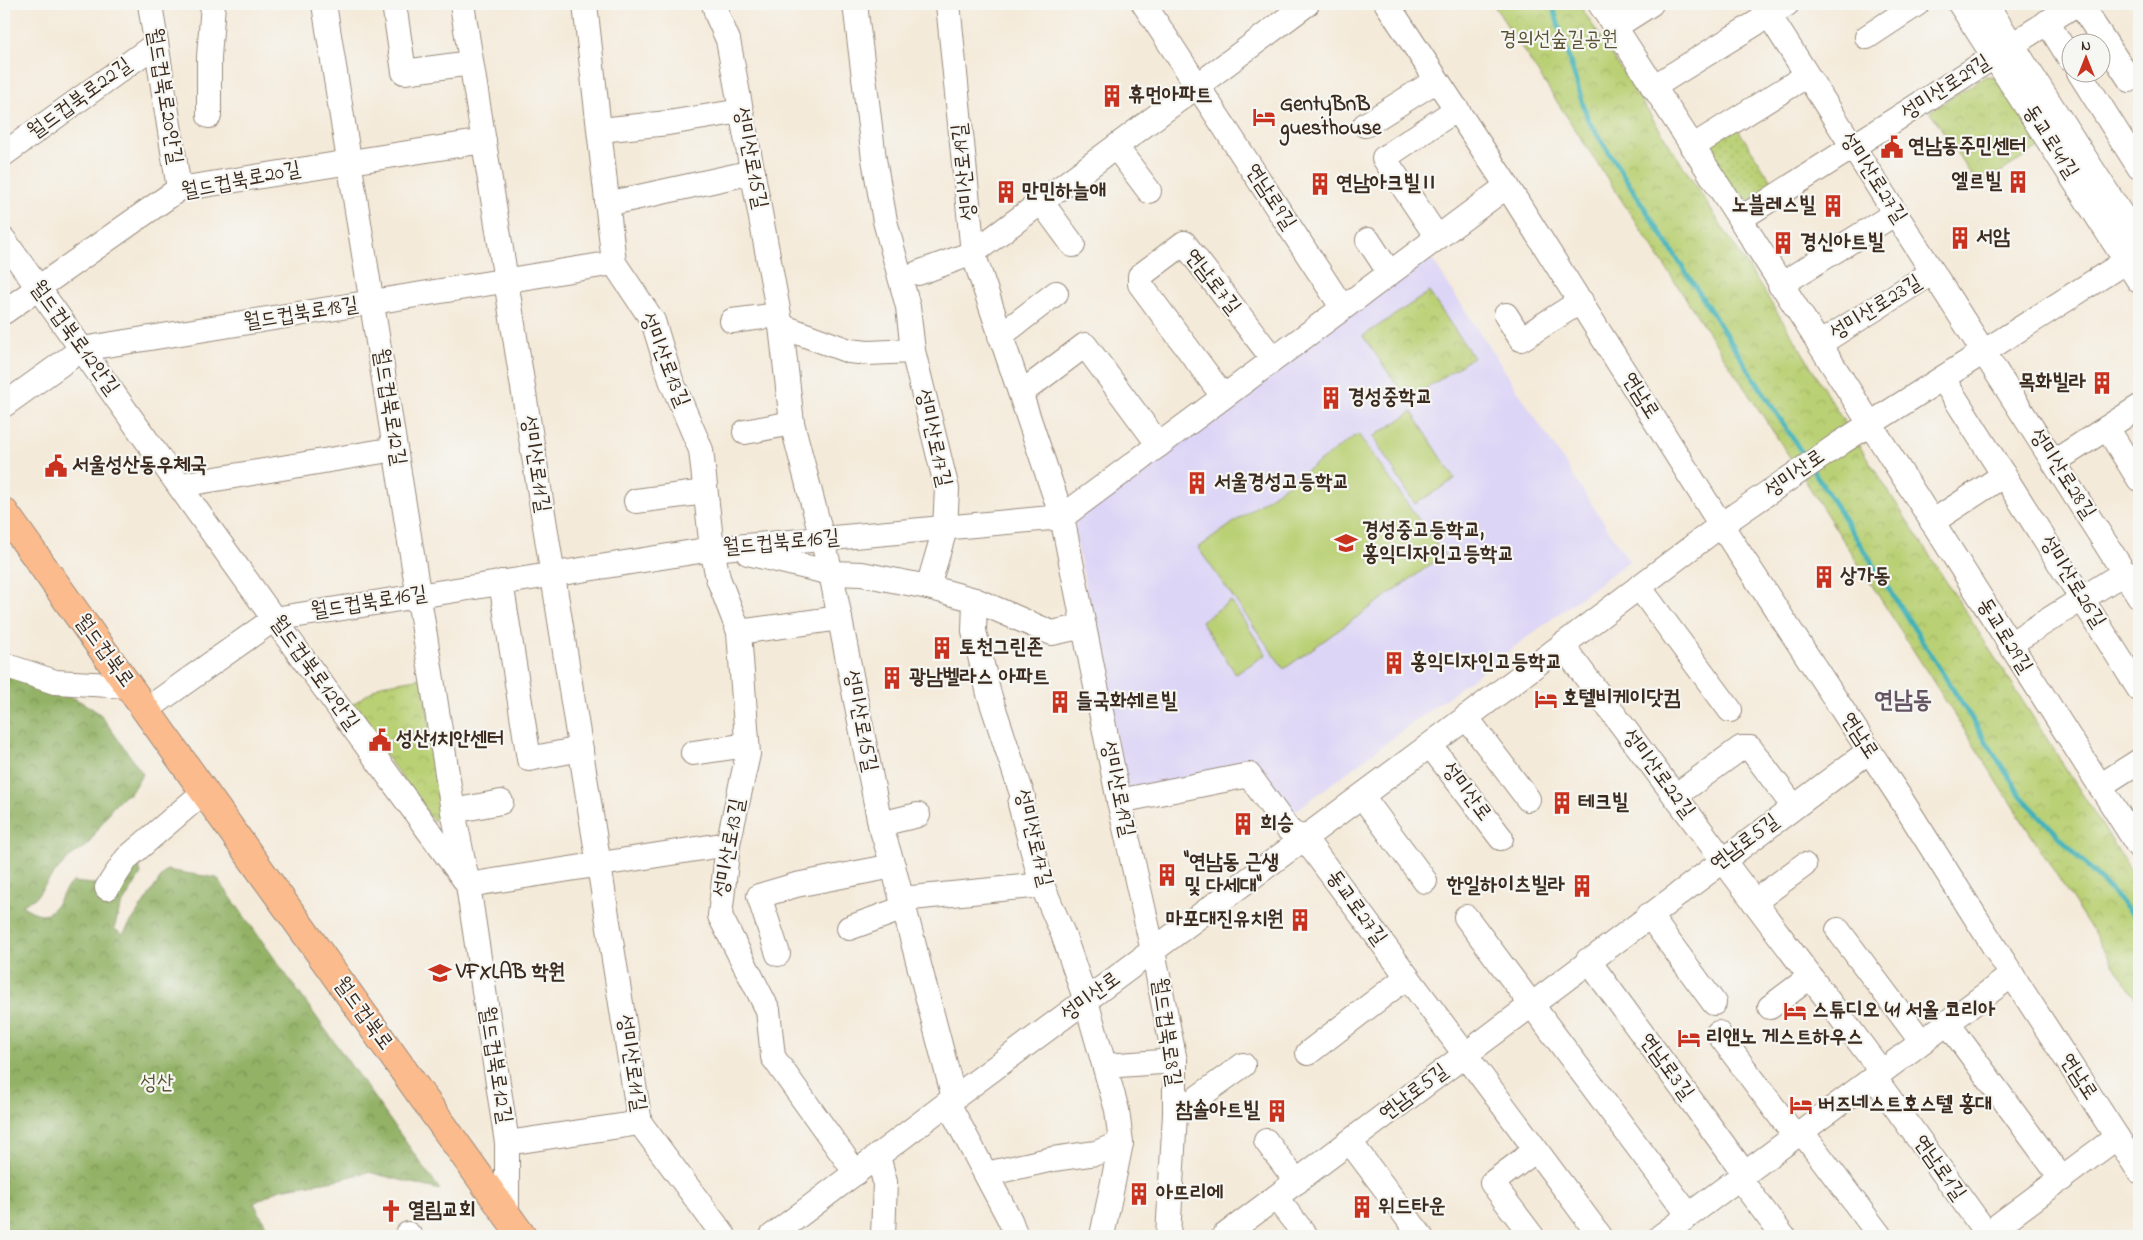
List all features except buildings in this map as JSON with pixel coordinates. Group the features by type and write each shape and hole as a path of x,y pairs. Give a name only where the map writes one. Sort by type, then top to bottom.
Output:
{"main road":[{"name":"월드컵북로","path":"4,512 515,1226"}],"street":[{"name":"월드컵북로20안길","path":"150,4 179,189"},
{"path":"209,116 209,57 213,4"},
{"name":"월드컵북로12길","path":"324,4 348,162 420,594 453,811 468,885 507,1143 515,1226"},
{"path":"394,4 404,72 471,63"},
{"name":"성미산로11길","path":"462,4 640,1123 724,1236"},
{"name":"성미산로13길","path":"585,4 614,263 653,322 671,380 701,450 706,492 720,549 718,578 739,632 748,754 728,844 719,912 768,1010 774,1057 856,1173"},
{"name":"성미산로15길","path":"714,4 728,40 753,172 780,320 792,423 830,572 880,824 903,904 951,1101 1010,1220 1016,1236"},
{"name":"성미산로17길","path":"855,4 874,159 885,222 908,307 913,351 947,489 945,529 928,587"},
{"name":"성미산로19길","path":"948,4 973,253 1062,517 1119,801 1153,951"},
{"name":"연남로9길","path":"1144,4 1342,307"},
{"path":"918,273 973,253 1307,4"},
{"name":"연남로","path":"1386,4 1507,186 1721,525 2139,1171"},
{"name":"성미산로23길","path":"1600,4 1870,424"},
{"path":"1615,27 1651,4"},
{"path":"1867,37 1918,4"},
{"path":"1960,4 2004,50 2076,4"},
{"name":"성미산로29길","path":"1986,4 2004,50 2135,252"},
{"path":"2080,4 2130,80"},
{"path":"1653,87 1773,8"},
{"name":"성미산로27길","path":"1773,8 1806,76 1896,213 1984,353"},
{"path":"2047,22 2060,43"},
{"name":"월드컵북로22길","path":"4,154 156,44"},
{"name":"성미산로29길","path":"1854,148 2004,50"},
{"path":"1692,147 1806,76"},
{"path":"1365,126 1437,80"},
{"path":"2085,82 2139,167"},
{"path":"1437,237 1384,158 1456,109"},
{"path":"600,130 668,123 694,117 741,111"},
{"name":"월드컵북로20길","path":"4,312 179,189 484,141"},
{"path":"1116,147 1149,191"},
{"path":"1740,220 1854,148"},
{"path":"607,204 753,172"},
{"path":"1062,517 1507,186"},
{"path":"1042,203 1073,245"},
{"path":"1780,285 1896,213"},
{"name":"월드컵북로12안길","path":"4,240 274,619 468,885"},
{"path":"1368,240 1390,272"},
{"name":"연남로7길","path":"1223,396 1140,284 1140,276 1184,243 1273,359"},
{"path":"2135,252 2139,281"},
{"name":"성미산로","path":"772,1236 1305,839 1721,525 1870,424 1984,353 2135,252"},
{"name":"월드컵북로18길","path":"4,405 82,349 614,263"},
{"name":"성미산로23길","path":"1819,344 1933,272"},
{"path":"1000,336 1056,293"},
{"path":"1506,315 1521,339 1581,301"},
{"path":"732,321 780,320 849,351 868,353 913,351"},
{"path":"1021,393 1085,345 1159,445"},
{"name":"성미산로28길","path":"1984,353 2054,462 2133,574 2139,596"},
{"name":"성미산로26길","path":"1943,379 2139,689"},
{"path":"2054,462 2139,407"},
{"path":"745,432 792,423"},
{"name":"동교로29길","path":"1870,424 2139,847"},
{"path":"2106,428 2139,479"},
{"path":"180,485 396,449"},
{"path":"1932,522 2004,475"},
{"path":"636,501 706,492"},
{"name":"월드컵북로16길","path":"146,710 274,619 420,594 720,549 1062,517"},
{"path":"720,549 830,572 862,574 928,587 975,600 1052,633 1084,626"},
{"path":"2010,644 2112,580 2133,574"},
{"path":"501,582 529,758 581,749"},
{"path":"1639,587 1730,710"},
{"name":"성미산로17길","path":"975,600 974,631 989,694 1023,797 1020,804 1042,885 1064,934 1086,1001 1117,1110 1121,1142 1102,1236"},
{"path":"739,632 840,618"},
{"name":"성미산로22길","path":"1562,645 1810,977 1877,1074"},
{"path":"4,665 55,682 129,686"},
{"path":"1466,717 1528,799"},
{"path":"693,753 748,745"},
{"name":"성미산로","path":"1430,745 1501,838"},
{"name":"연남로5길","path":"1675,796 1741,748 1750,748 1794,807"},
{"name":"연남로5길","path":"1224,1236 1868,751"},
{"path":"2100,786 2139,760"},
{"path":"1119,801 1249,775 1292,833 1305,839"},
{"path":"107,888 127,858 205,791"},
{"path":"1362,796 1425,881"},
{"path":"453,811 501,802"},
{"path":"880,824 918,815"},
{"name":"동교로27길","path":"1305,839 1600,1236"},
{"path":"468,885 728,844"},
{"path":"1754,902 1804,865"},
{"path":"778,954 759,896 796,885 893,866"},
{"path":"849,928 903,904 1042,885"},
{"path":"1649,915 1714,1003"},
{"path":"1466,917 1688,1214"},
{"path":"1838,930 1921,1041"},
{"name":"월드컵북로8길","path":"1153,951 1175,1061 1175,1114 1168,1236"},
{"name":"연남로3길","path":"1588,960 1742,1176"},
{"path":"1660,1236 2012,975"},
{"path":"1308,1053 1407,977"},
{"path":"1770,1007 1810,977"},
{"path":"1947,1022 2062,1179"},
{"path":"1718,1033 1880,1236"},
{"path":"1105,1066 1175,1061"},
{"name":"월드컵북로8길","path":"1175,1114 1243,1066"},
{"name":"연남로1길","path":"1877,1074 1995,1233 2117,1137"},
{"path":"507,1143 640,1123"},
{"path":"1266,1141 1297,1182"},
{"path":"986,1174 1053,1159 1096,1153 1121,1142"},
{"path":"1350,1142 1421,1236"},
{"path":"1532,1236 1492,1183 1536,1150"},
{"path":"878,1156 885,1182 883,1236"},
{"path":"1742,1176 1783,1236"},
{"path":"1276,1198 1306,1236"}],"shaded area":[{"name":"경성중고등학교, 홍익디자인고등학교","path":"1429,255 1629,561 1286,818 1250,769 1135,793 1126,786 1073,524 1076,518"}],"green space":[{"name":"경의선숲길공원","path":"1493,4 1579,4 1800,348 1839,414 2139,883 2139,1004 1799,471"},
{"path":"1986,76 1999,79 2042,146 1978,186 1930,111"},
{"path":"1736,126 1774,185 1748,202 1736,200 1702,148"},
{"path":"1429,292 1473,357 1408,401 1363,336"},
{"path":"1412,412 1455,479 1415,504 1373,437"},
{"path":"1358,434 1444,555 1284,669 1198,548"},
{"path":"1231,601 1266,654 1236,674 1201,621"},
{"name":"성산","path":"4,674 78,700 100,714 143,774 130,793 124,796 111,809 87,846 72,855 51,877 35,898 21,905 41,914 48,913 57,904 72,882 105,885 138,861 141,874 120,908 114,929 123,934 166,870 217,878 440,1190 368,1172 341,1179 280,1189 254,1203 271,1235 268,1236 4,1236"},
{"path":"422,678 445,816 433,821 350,706 381,685"}],"waterway":[{"path":"1552,4 1588,120 1806,459"},
{"path":"1813,470 2021,796 2139,921"}],"place":[{"name":"휴먼아파트","path":"1112,96"},
{"name":"GentyBnB guesthouse","path":"1264,117"},
{"name":"연남동주민센터","path":"1892,147"},
{"name":"엘르빌","path":"2018,182"},
{"name":"연남아크빌Ⅱ","path":"1320,184"},
{"name":"만민하늘애","path":"1006,192"},
{"name":"노블레스빌","path":"1833,206"},
{"name":"서암","path":"1960,238"},
{"name":"경신아트빌","path":"1783,243"},
{"name":"목화빌라","path":"2102,383"},
{"name":"경성중학교","path":"1331,398"},
{"name":"서울성산동우체국","path":"56,466"},
{"name":"서울경성고등학교","path":"1197,483"},
{"name":"경성중고등학교, 홍익디자인고등학교","path":"1346,543"},
{"name":"상가동","path":"1824,577"},
{"name":"토천그린존","path":"942,648"},
{"name":"홍익디자인고등학교","path":"1394,663"},
{"name":"광남벨라스 아파트","path":"892,678"},
{"name":"호텔비케이닷컴","path":"1546,699"},
{"name":"들국화쉐르빌","path":"1060,702"},
{"name":"성산1치안센터","path":"380,740"},
{"name":"테크빌","path":"1562,803"},
{"name":"희승","path":"1243,824"},
{"name":"\"연남동 근생 및 다세대\"","path":"1167,875"},
{"name":"한일하이츠빌라","path":"1582,886"},
{"name":"마포대진유치원","path":"1300,920"},
{"name":"VFXLAB 학원","path":"440,973"},
{"name":"스튜디오 41 서올 코리아","path":"1795,1011"},
{"name":"리앤노 게스트하우스","path":"1689,1038"},
{"name":"버즈네스트호스텔 홍대","path":"1801,1105"},
{"name":"참솔아트빌","path":"1277,1111"},
{"name":"아뜨리에","path":"1139,1194"},
{"name":"위드타운","path":"1362,1207"},
{"name":"열림교회","path":"391,1211"}],"district":[{"name":"연남동","path":"1903,701"}]}
